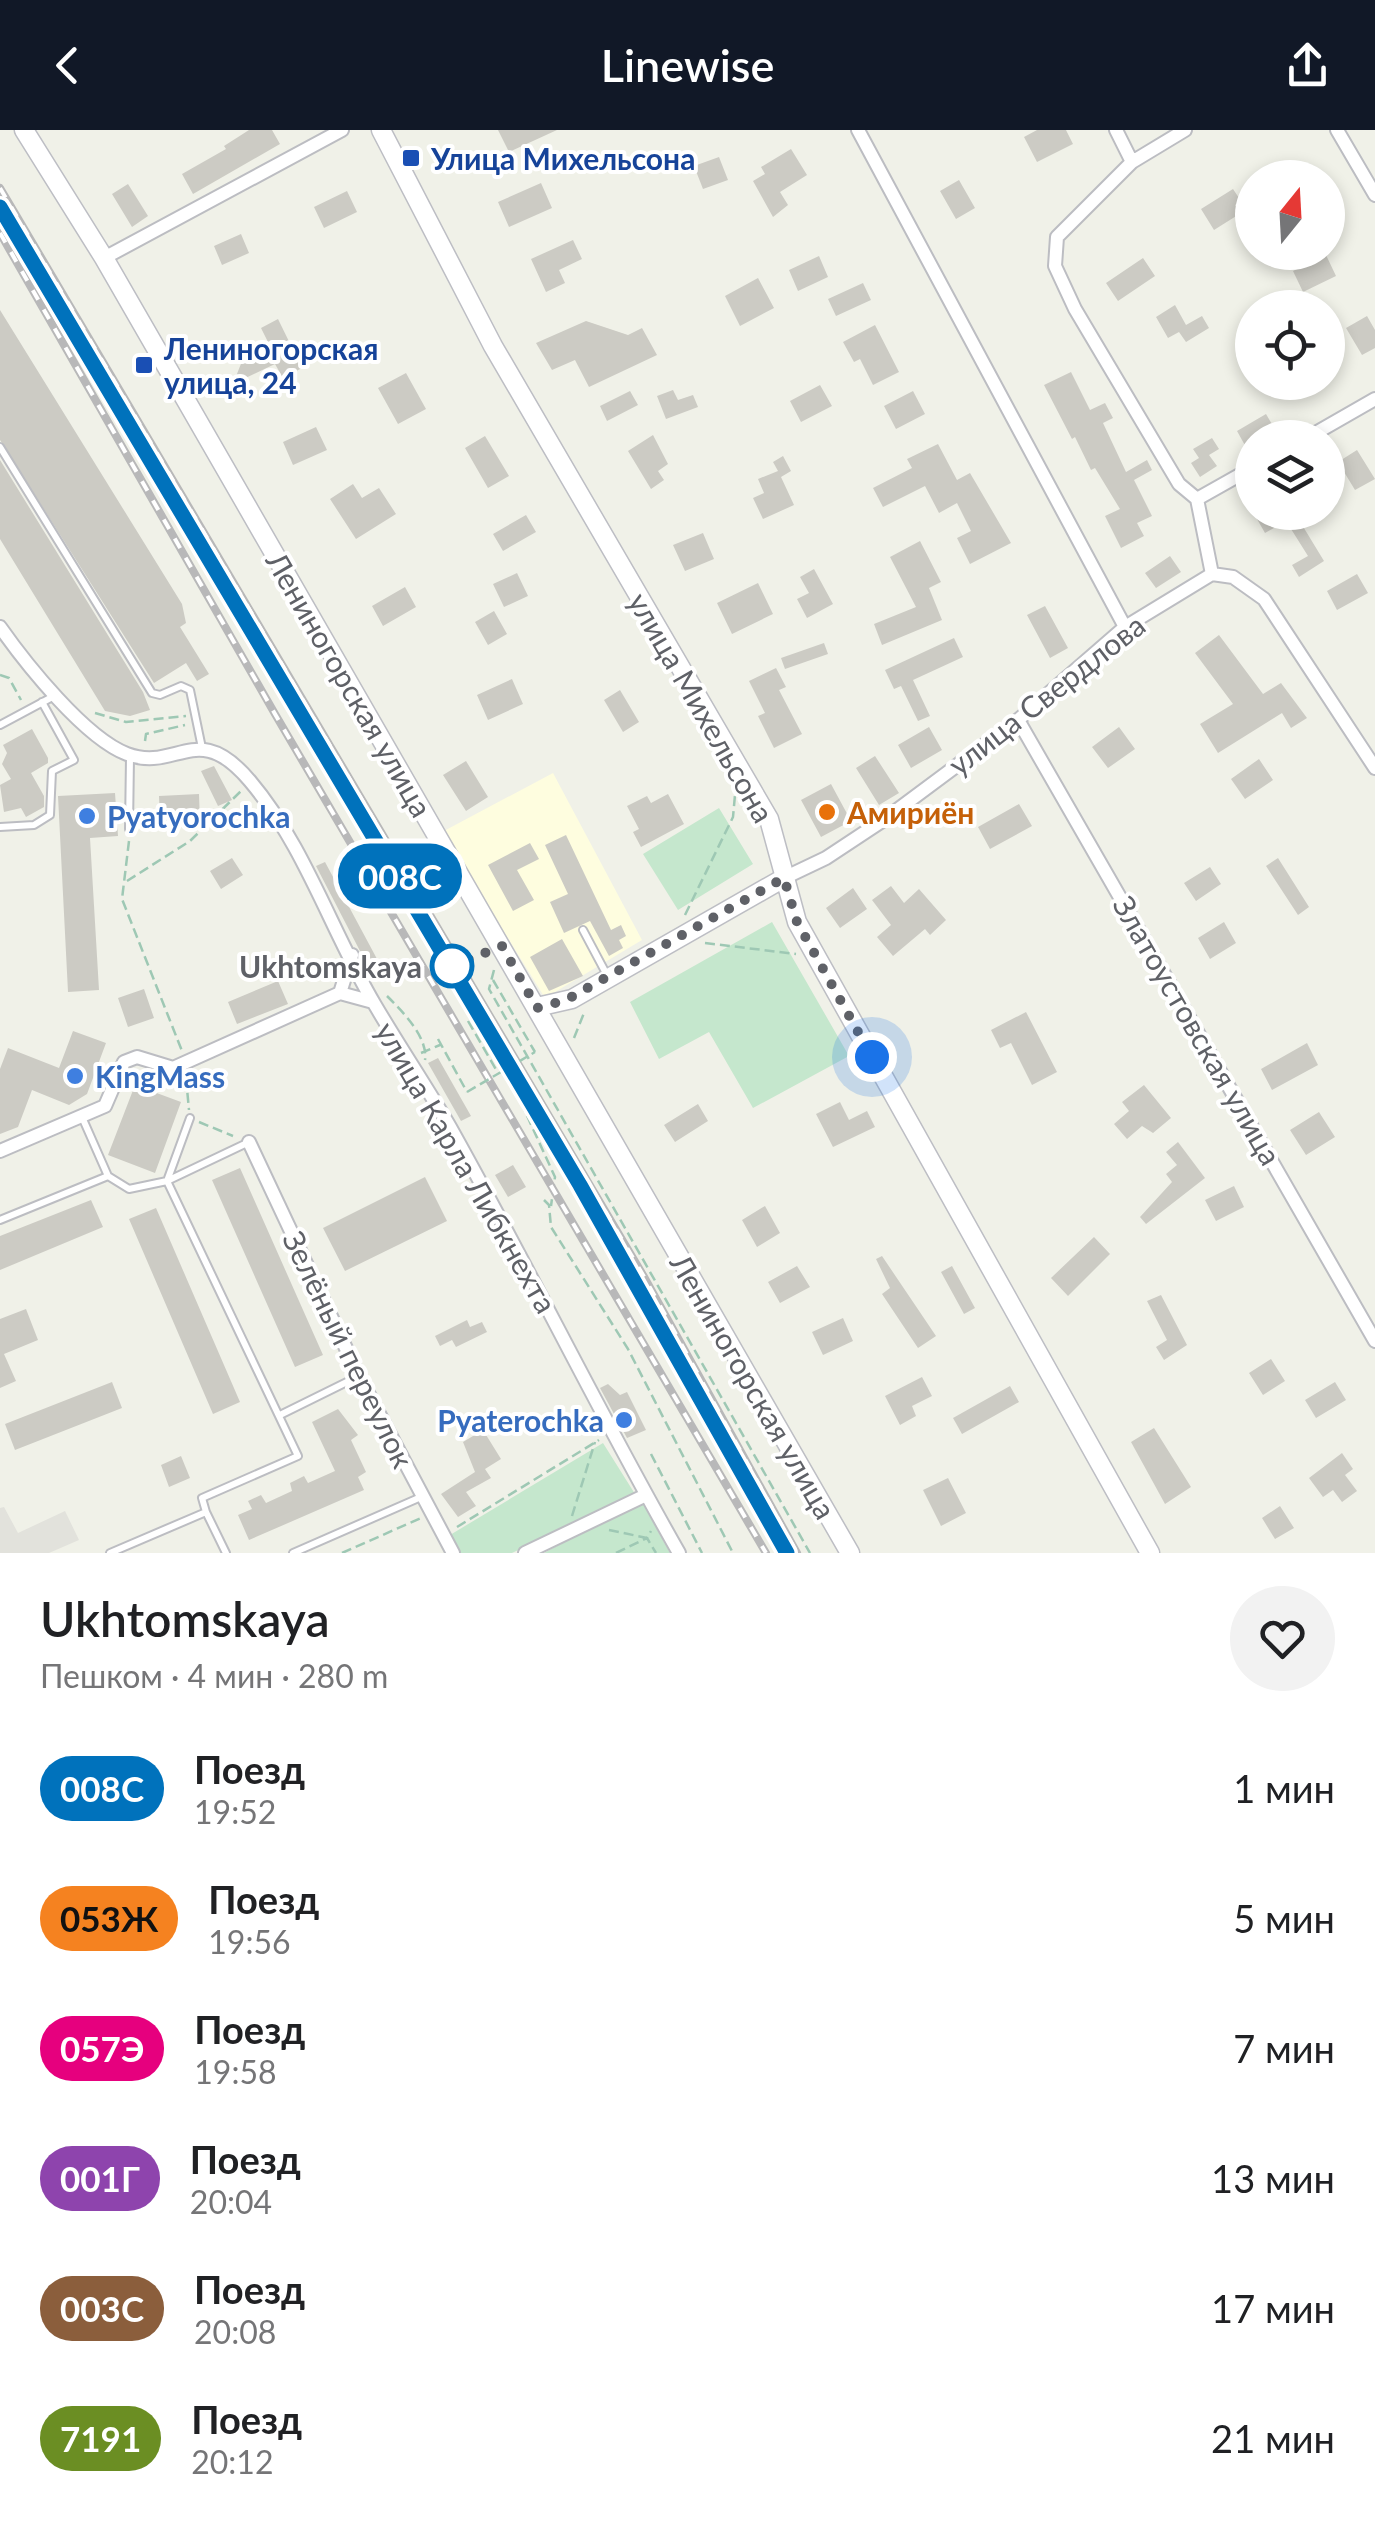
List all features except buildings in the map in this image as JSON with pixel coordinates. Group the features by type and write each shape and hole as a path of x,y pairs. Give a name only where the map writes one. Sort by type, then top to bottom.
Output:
{"street":[{"name":"Лениногорская улица","path":"24,130 104,258 850,1553"},
{"path":"104,258 342,130"},
{"name":"улица Михельсона","path":"380,130 493,346 769,819 780,848 797,922 1150,1553"},
{"path":"858,130 1125,627"},
{"path":"1116,130 1132,162"},
{"path":"1185,130 1132,162 1057,237 1055,266 1075,309 1180,484 1197,499 1212,574 1233,577 1264,599 1375,768"},
{"path":"1337,130 1375,195"},
{"path":"1338,420 1375,399"},
{"path":"1197,499 1235,478"},
{"name":"улица Свердлова","path":"550,1028 609,978 826,858 885,820 1018,720 1125,627 1212,574"},
{"path":"0,627 96,734 136,756 202,748 226,758 249,784"},
{"name":"Златоустовская улица","path":"1018,720 1375,1341"},
{"name":"улица Карла Либкнехта","path":"249,784 352,956 373,1002 449,1126 679,1553"},
{"path":"340,994 352,956"},
{"path":"0,1151 109,1102 124,1062 137,1058 164,1068 191,1061 340,994 373,1002"},
{"name":"улица Свердлова","path":"537,1008 579,1004"},
{"name":"Зелёный переулок","path":"249,1142 359,1376 454,1553"},
{"path":"525,1553 646,1495"}],"lane":[{"path":"0,447 152,693 188,688 202,748"},
{"path":"0,725 57,694"},
{"path":"0,826 34,825 50,815 52,771 74,760 42,702"},
{"path":"129,829 136,756"},
{"path":"582,930 609,978"},
{"path":"82,1116 108,1176 129,1190 167,1180 249,1142"},
{"path":"190,1118 167,1180 298,1456 202,1498 226,1553"},
{"path":"0,1220 108,1176"},
{"path":"280,1414 359,1376"},
{"path":"293,1553 422,1496"},
{"path":"110,1553 206,1512"}],"path":[{"path":"0,675 9,678 27,710"},
{"path":"69,707 126,722 193,719"},
{"path":"136,756 146,734 193,719"},
{"path":"127,881 190,842 249,784"},
{"path":"129,829 127,881 122,899 191,1061 190,1118 249,1142"},
{"path":"697,942 808,956"},
{"path":"494,968 489,989 810,1553"},
{"path":"438,1039 467,1092 535,1052 492,977"},
{"path":"573,1048 579,1004"},
{"path":"468,1020 498,1074"},
{"path":"431,1046 442,1046"},
{"path":"502,1061 555,1178 551,1227 628,1350 732,1553"},
{"path":"544,1200 550,1212"},
{"path":"444,1535 607,1435"},
{"path":"567,1533 595,1442"},
{"path":"651,1454 702,1553"},
{"path":"342,1553 431,1513"},
{"path":"609,1530 647,1538 656,1553"},
{"path":"616,1553 647,1538"}],"shaded area":[{"path":"553,773 642,940 545,998 442,832"},
{"path":"719,808 753,864 678,910 643,854"},
{"path":"772,922 849,1056 753,1108 709,1032 659,1059 630,1002"},
{"path":"603,1443 635,1494 512,1553 461,1553 450,1535"},
{"path":"641,1500 670,1553 544,1553"},
{"path":"4,1507 18,1533 65,1511 79,1540 49,1553 0,1553 0,1508"}],"railway":[{"path":"0,188 643,1275 797,1553"},
{"path":"0,233 275,714 766,1553"}],"train":[{"name":"008С","path":"0,207 295,698 580,1185 787,1553"}],"place":[{"name":"Улица Михельсона","path":"411,158"},
{"name":"Лениногорская улица, 24","path":"144,365"},
{"name":"Амириён","path":"827,812"},
{"name":"Pyatyorochka","path":"87,816"},
{"name":"Ukhtomskaya","path":"452,966"},
{"name":"KingMass","path":"75,1076"},
{"name":"Pyaterochka","path":"624,1420"}],"route":[{"path":"452,966 502,946 537,1008 572,998 784,878 797,922 872,1057"}]}
